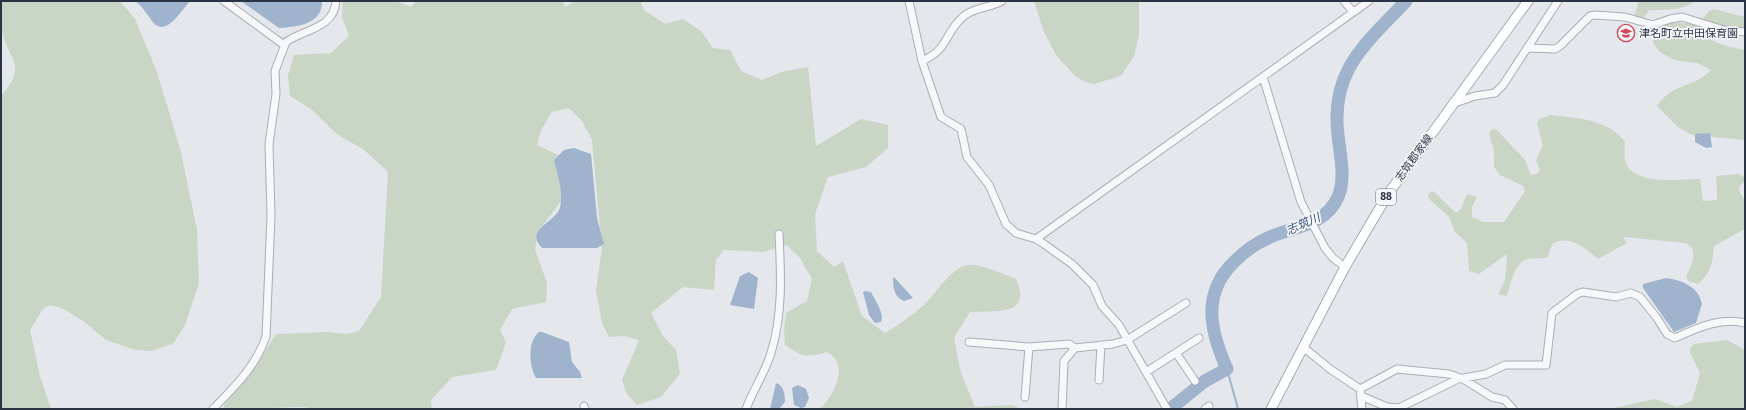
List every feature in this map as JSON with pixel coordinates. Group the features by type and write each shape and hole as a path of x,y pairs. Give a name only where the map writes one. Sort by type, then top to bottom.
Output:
{"main road":[{"name":"志筑郡家線","path":"1271,409 1345,267 1388,194 1528,1"}],"street":[{"path":"224,1 284,45"},
{"path":"213,409 245,377 261,350 266,337 272,179 269,144 276,94 275,71 284,45 291,38 320,27 332,13 335,8 336,1"},
{"path":"908,1 922,61 941,117 961,129 967,157 989,185 1006,224 1021,236 1036,239 1072,264 1093,285 1102,306 1119,326 1166,408"},
{"path":"922,61 941,50 955,25 964,16 972,11 1002,1"},
{"path":"1344,1 1353,12"},
{"path":"1036,239 1369,1"},
{"path":"1455,103 1474,96 1495,93 1503,85 1558,1"},
{"path":"1528,48 1555,49 1560,46 1590,16 1595,15 1625,17 1653,25 1681,17 1724,30 1745,32"},
{"path":"1263,77 1301,202 1325,248 1333,258 1345,267"},
{"path":"746,409 771,353 778,326 781,286 779,234"},
{"path":"1303,347 1361,393 1387,407 1399,408 1458,379 1486,374 1505,365 1546,365 1552,313 1577,294 1583,292 1616,297 1631,293 1640,297 1668,334 1675,338 1716,322 1728,321 1745,323"},
{"path":"969,342 1029,346 1069,344 1075,348 1101,345 1127,340 1186,303"},
{"path":"1146,372 1199,338"},
{"path":"1099,380 1101,345"},
{"path":"1025,397 1029,346"},
{"path":"1062,409 1064,361 1075,348"},
{"path":"1176,353 1195,381"},
{"path":"1361,393 1396,369 1449,374 1463,379 1492,397 1505,400 1513,409"},
{"path":"1361,393 1362,409"}],"green space":[{"path":"1,1 120,1 135,19 157,72 181,152 197,230 199,283 185,325 173,344 151,351 135,350 106,340 83,321 62,308 50,305 43,309 30,330 40,376 51,409 1,409 1,96 9,86 13,77 15,64 2,32"},
{"path":"343,1 396,1 411,7 416,1 563,1 565,7 574,1 640,1 644,10 665,24 683,19 701,31 713,48 730,50 741,71 762,80 781,72 808,67 816,146 861,119 888,125 888,148 866,167 828,177 815,214 817,251 834,267 843,261 862,316 885,333 923,306 949,276 962,267 968,265 980,266 1016,279 1020,291 1020,300 1016,306 1000,311 970,312 954,338 961,373 975,407 1013,405 1020,409 820,409 836,386 839,373 838,366 835,358 827,352 809,356 800,354 785,345 784,328 786,313 807,301 812,279 800,258 787,245 763,252 724,250 716,260 714,290 683,287 651,313 663,336 676,350 680,374 661,397 637,405 626,393 622,380 639,340 625,336 609,337 602,323 596,290 602,249 592,140 582,121 569,108 552,112 541,130 537,145 560,156 562,175 561,201 538,232 535,249 547,283 546,302 512,309 500,330 506,342 496,370 452,377 431,400 432,409 312,409 305,407 224,409 224,405 249,377 276,334 328,332 347,334 359,331 381,297 388,172 363,149 338,135 312,110 290,96 288,76 294,55 331,53 349,36 342,17"},
{"path":"1034,1 1139,1 1139,35 1134,56 1121,76 1094,84 1083,81 1075,76 1056,55 1044,32"},
{"path":"1639,1 1695,1 1685,7 1667,10 1649,10 1643,19 1638,19 1634,16"},
{"path":"1714,9 1745,17 1745,28 1716,26 1702,20 1709,11"},
{"path":"1671,22 1694,24 1705,35 1716,42 1745,50 1745,140 1692,135 1678,127 1657,106 1673,90 1700,79 1711,70 1697,63 1674,60 1660,52 1654,44 1649,29"},
{"path":"1550,115 1591,121 1610,128 1625,142 1625,161 1631,170 1639,175 1659,180 1700,179 1703,201 1717,200 1716,176 1738,174 1745,177 1745,181 1740,185 1739,190 1745,201 1745,229 1714,246 1709,271 1698,284 1688,281 1686,277 1692,263 1693,250 1686,243 1623,237 1627,243 1598,259 1571,241 1559,241 1552,244 1547,258 1528,259 1520,264 1516,269 1507,296 1498,294 1505,280 1507,254 1479,274 1469,271 1467,243 1455,232 1449,217 1429,199 1428,194 1433,191 1456,213 1461,209 1467,194 1477,197 1472,207 1472,217 1483,222 1504,222 1525,191 1523,186 1500,175 1494,167 1494,151 1489,135 1491,130 1496,129 1525,160 1531,175 1537,174 1540,170 1536,160 1543,145 1537,124 1539,119"},
{"path":"1727,340 1745,350 1745,409 1609,409 1655,399 1677,407 1692,401 1700,373 1690,353 1690,348 1694,344"}],"water":[{"path":"135,1 190,1 172,22 162,27 157,26"},
{"path":"241,1 322,1 321,9 318,15 308,23 293,27 279,28"},
{"path":"1710,133 1712,147 1706,148 1695,142 1695,134"},
{"path":"574,148 591,154 597,218 604,244 597,248 542,248 537,241 536,236 543,226 558,212 561,201 560,183 554,160 564,150"},
{"path":"749,272 758,278 754,309 730,305 740,276"},
{"path":"893,278 895,278 913,298 904,301 896,295"},
{"path":"1666,278 1689,285 1697,293 1702,304 1696,323 1674,332 1643,288 1643,284"},
{"path":"863,292 871,292 877,303 882,315 881,322 875,323 869,315"},
{"path":"539,332 569,342 572,362 580,372 582,378 536,378 532,367 530,354 532,342"},
{"path":"776,383 782,388 785,402 779,409 770,409"},
{"path":"798,385 806,389 809,398 805,407 801,408 794,405 792,388"}],"waterway":[{"name":"志筑川","path":"1170,409 1205,381 1227,369 1216,341 1212,313 1213,299 1217,286 1224,273 1243,254 1260,242 1317,220 1332,207 1338,197 1342,182 1342,174 1337,112 1345,75 1365,45 1406,1"},
{"path":"1227,369 1238,409"}],"place":[{"name":"津名町立中田保育園","path":"1626,33"}]}
